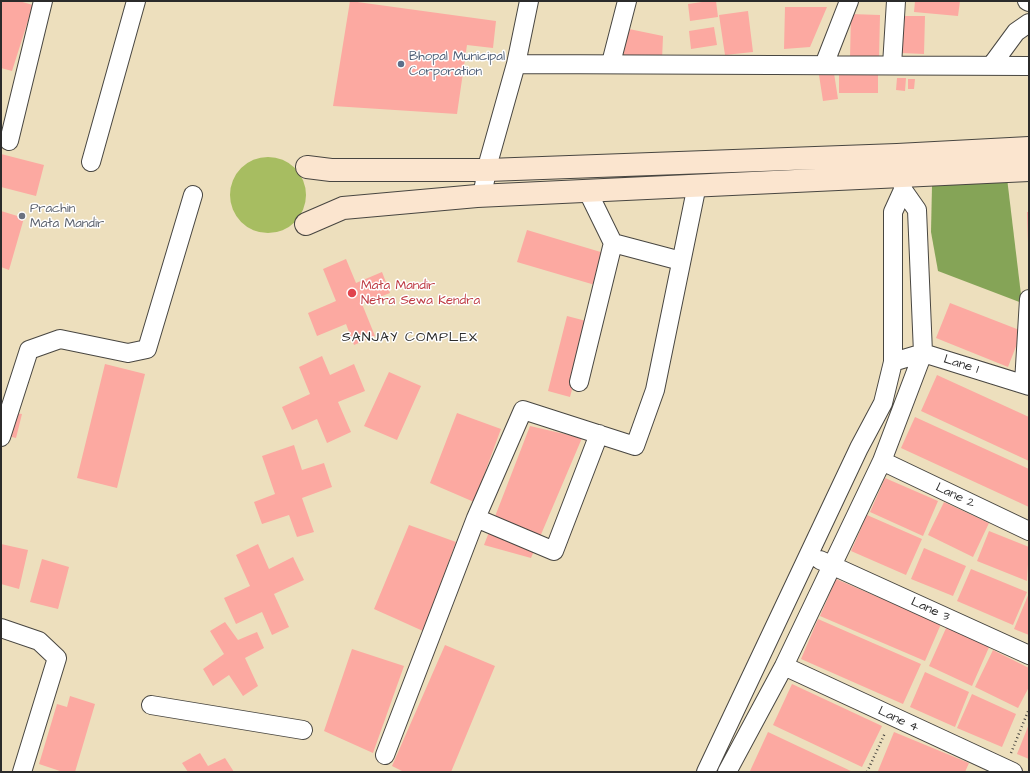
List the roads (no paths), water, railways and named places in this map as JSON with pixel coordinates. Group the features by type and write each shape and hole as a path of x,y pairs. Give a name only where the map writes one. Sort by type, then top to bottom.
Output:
{"main road":[{"path":"307,167 330,170 488,170 902,155 1029,148"},
{"path":"306,224 343,208 482,196 697,186 903,183 1029,170"}],"street":[{"path":"9,141 43,1"},
{"path":"91,162 136,1"},
{"path":"482,196 516,64 529,1"},
{"path":"612,63 627,1"},
{"path":"824,65 849,1"},
{"path":"892,65 896,1"},
{"path":"991,66 1016,32 1029,22"},
{"path":"516,64 612,63 1029,66"},
{"path":"707,772 859,448 883,403 893,362 893,212 903,183 902,155"},
{"path":"727,772 784,666 882,461 923,354 917,210 903,183"},
{"path":"385,755 476,518 523,410 635,446 655,390 697,186"},
{"path":"579,382 613,243 588,190"},
{"path":"2,429 29,350 60,339 128,353 147,349 193,195"},
{"path":"613,243 681,261"},
{"path":"1026,385 1029,299"},
{"path":"893,362 923,354"},
{"name":"Lane 1","path":"923,354 1026,385"},
{"path":"476,518 554,551 598,434"},
{"name":"Lane 2","path":"882,461 1029,531"},
{"name":"Lane 3","path":"809,555 1029,655"},
{"path":"1,628 39,640 57,658 22,772"},
{"name":"Lane 4","path":"784,666 1009,770"},
{"path":"152,705 303,730"}],"place":[{"name":"Bhopal Municipal Corporation","path":"401,64"},
{"name":"Prachin Mata Mandir","path":"22,216"},
{"name":"Mata Mandir Netra Sewa Kendra","path":"352,293"}],"district":[{"name":"SANJAY COMPLEX","path":"410,338"}]}
